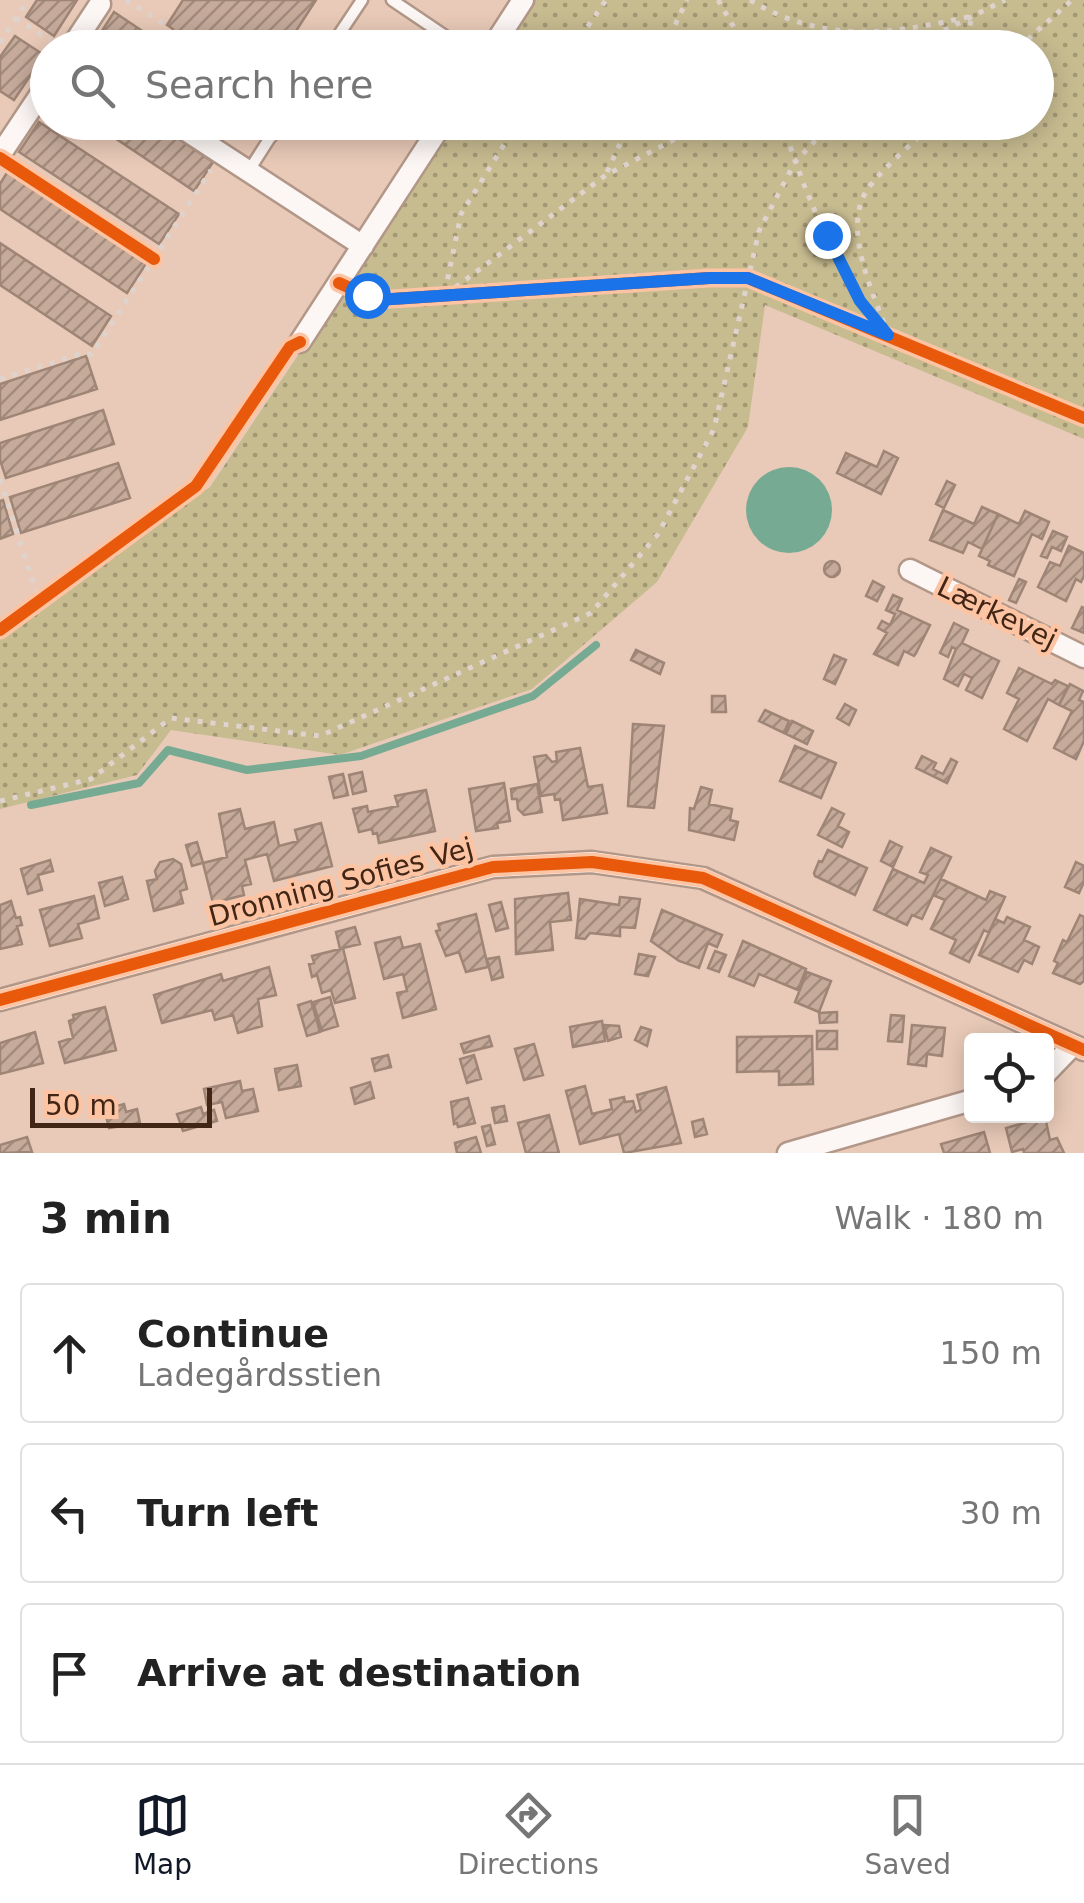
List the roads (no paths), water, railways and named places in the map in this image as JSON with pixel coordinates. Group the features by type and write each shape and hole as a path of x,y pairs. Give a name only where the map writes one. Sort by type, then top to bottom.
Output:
{"street":[{"path":"504,30 523,0"},
{"path":"83,30 100,4"},
{"path":"0,155 30,110"},
{"path":"200,140 363,246"},
{"path":"300,342 431,140"},
{"name":"Lærkevej","path":"910,570 1084,656"},
{"name":"Dronning Sofies Vej","path":"0,1000 493,867 592,862 703,878 1078,1047"},
{"path":"1054,1066 1078,1047"},
{"path":"788,1153 964,1102"}],"lane":[{"path":"342,30 362,0"},
{"path":"392,0 436,30"},
{"path":"248,172 269,140"}],"waterway":[{"path":"31,805 139,783 168,750 247,770 361,756 533,696 596,645"}]}
